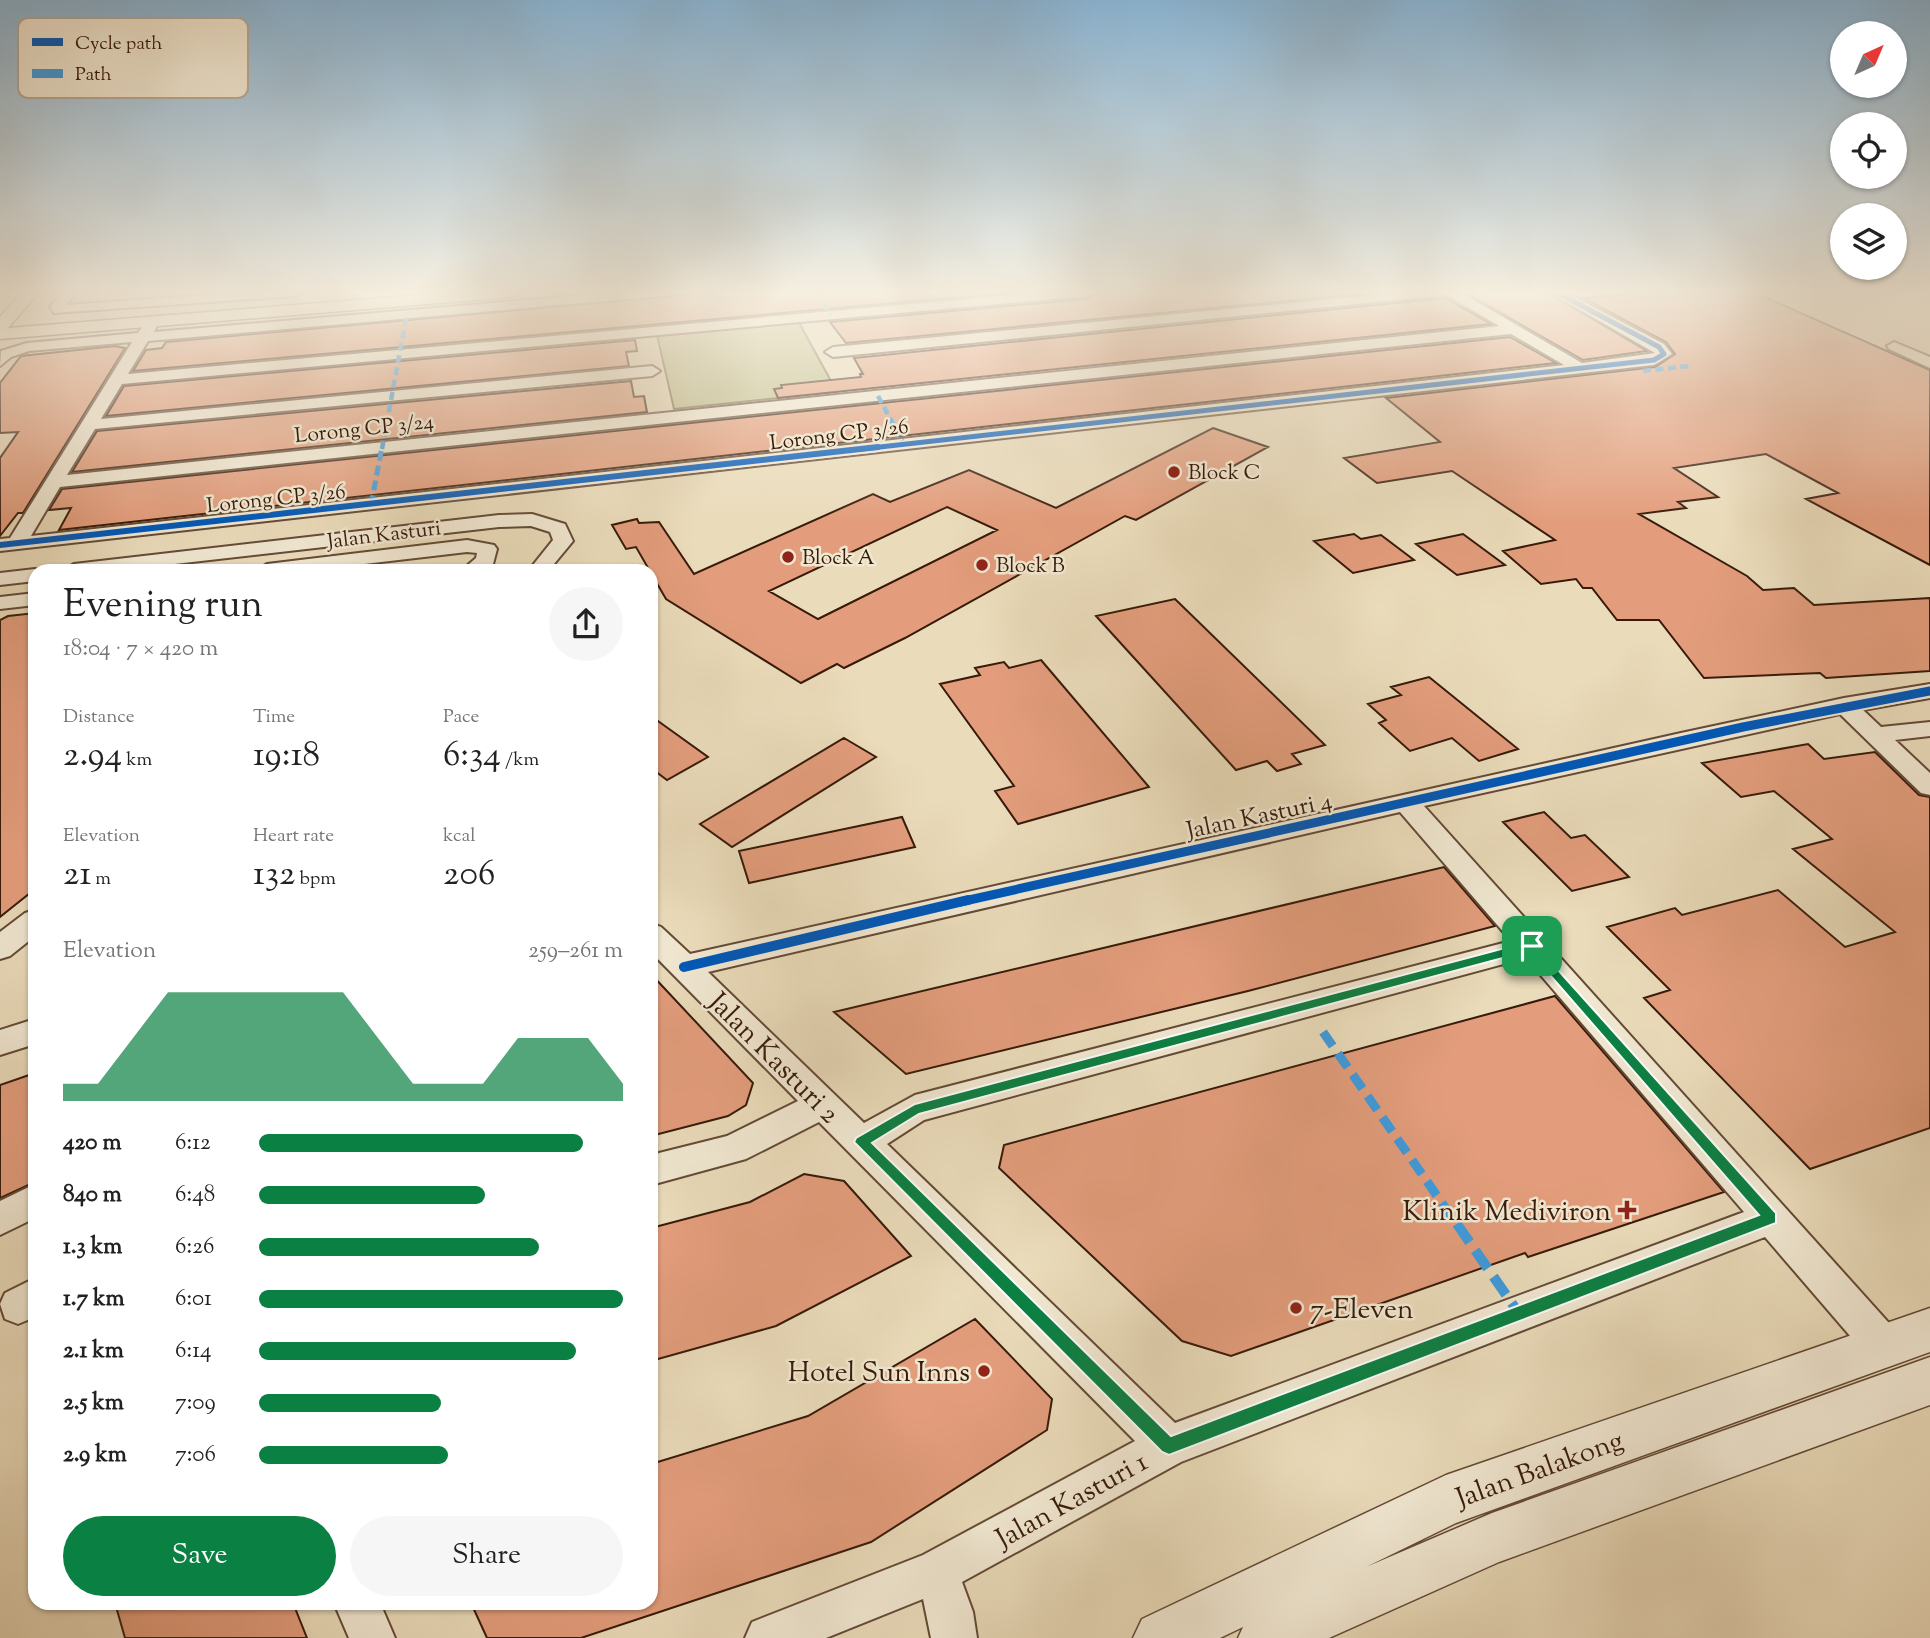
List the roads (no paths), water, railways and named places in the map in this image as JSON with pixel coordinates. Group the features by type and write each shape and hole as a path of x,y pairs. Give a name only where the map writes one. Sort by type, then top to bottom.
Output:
{"street":[{"path":"8,545 54,482 123,368"},
{"path":"116,380 243,368"},
{"name":"Lorong CP 3/24","path":"54,482 1138,368"},
{"name":"Lorong CP 3/26","path":"8,545 1564,368"},
{"path":"88,425 652,371"},
{"name":"Jalan Kasturi","path":"179,564 231,561 499,521 532,520 558,528 563,541 544,564"},
{"path":"315,564 467,545 487,550 486,560 480,564"},
{"path":"0,579 28,576"},
{"path":"0,603 28,600"},
{"name":"Jalan Kasturi 4","path":"684,967 893,916 1406,802 1844,705 1930,691"},
{"path":"1844,705 1930,786"},
{"path":"1875,735 1930,729"},
{"path":"1406,802 1883,1345 1924,1383"},
{"path":"0,948 28,926"},
{"name":"Jalan Kasturi 2","path":"658,941 1169,1446"},
{"path":"862,1142 915,1110 1532,946"},
{"path":"0,1043 28,1033"},
{"path":"658,1168 734,1149 823,1104"},
{"path":"0,1219 28,1204"},
{"name":"Jalan Kasturi 1","path":"768,1638 953,1615 1169,1446 1771,1218"},
{"name":"Jalan Balakong","path":"1161,1638 1446,1501 1930,1330"},
{"name":"Jalan Balakong","path":"1266,1638 1492,1539 1924,1383"},
{"path":"360,1610 372,1638"}],"place":[{"name":"Block C","path":"1174,472"},
{"name":"Block A","path":"788,557"},
{"name":"Block B","path":"982,565"},
{"name":"Klinik Mediviron","path":"1627,1210"},
{"name":"7-Eleven","path":"1296,1308"},
{"name":"Hotel Sun Inns","path":"984,1371"}]}
